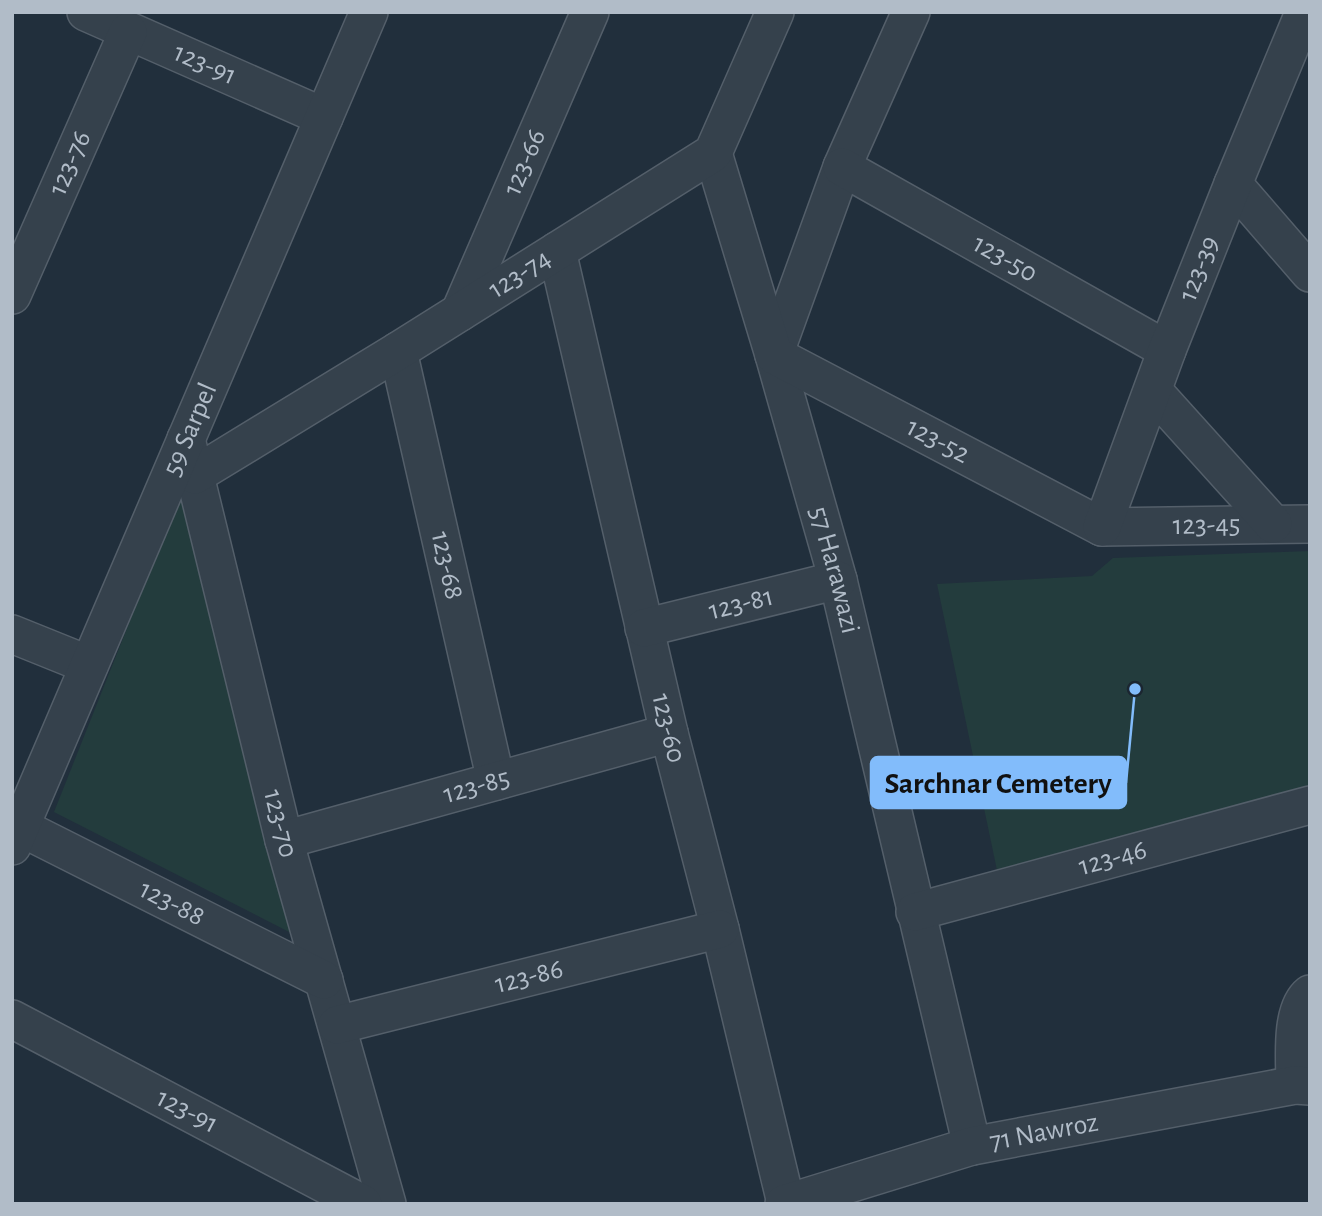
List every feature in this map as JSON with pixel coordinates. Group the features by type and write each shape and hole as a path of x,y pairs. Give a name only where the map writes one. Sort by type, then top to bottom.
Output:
{"street":[{"name":"59 Sarpel","path":"16,836 369,12"},
{"name":"123-66","path":"460,312 590,12"},
{"path":"713,153 775,12"},
{"path":"774,355 842,167 911,12"},
{"path":"1303,13 1310,17"},
{"name":"123-39","path":"1102,527 1167,350 1303,13"},
{"name":"123-91","path":"109,20 324,117"},
{"name":"123-76","path":"12,296 109,20"},
{"name":"123-74","path":"195,475 713,153"},
{"name":"57 Harawazi","path":"713,153 838,580 972,1146"},
{"name":"123-50","path":"842,167 1167,350"},
{"path":"1233,184 1310,273"},
{"name":"123-60","path":"557,251 669,733 720,929 785,1204"},
{"name":"123-68","path":"398,351 496,781"},
{"name":"123-52","path":"774,355 1102,527"},
{"path":"1153,391 1272,524"},
{"name":"123-70","path":"186,439 284,840 387,1204"},
{"name":"123-45","path":"1102,527 1310,524"},
{"name":"123-81","path":"644,628 838,580"},
{"path":"12,634 89,665"},
{"name":"123-85","path":"284,840 669,733"},
{"name":"123-46","path":"915,912 1310,806"},
{"name":"123-88","path":"16,836 324,980"},
{"name":"123-86","path":"337,1026 720,929"},
{"path":"1302,1085 1296,1019 1306,996 1310,994"},
{"name":"123-91","path":"12,1019 363,1204"},
{"name":"71 Nawroz","path":"785,1204 972,1146 1302,1085"}],"green space":[{"path":"184,485 293,934 54,812"},
{"path":"1310,551 1310,794 998,875 937,584 1092,576 1113,558"}],"place":[{"name":"Sarchnar Cemetery","path":"1135,689"}]}
